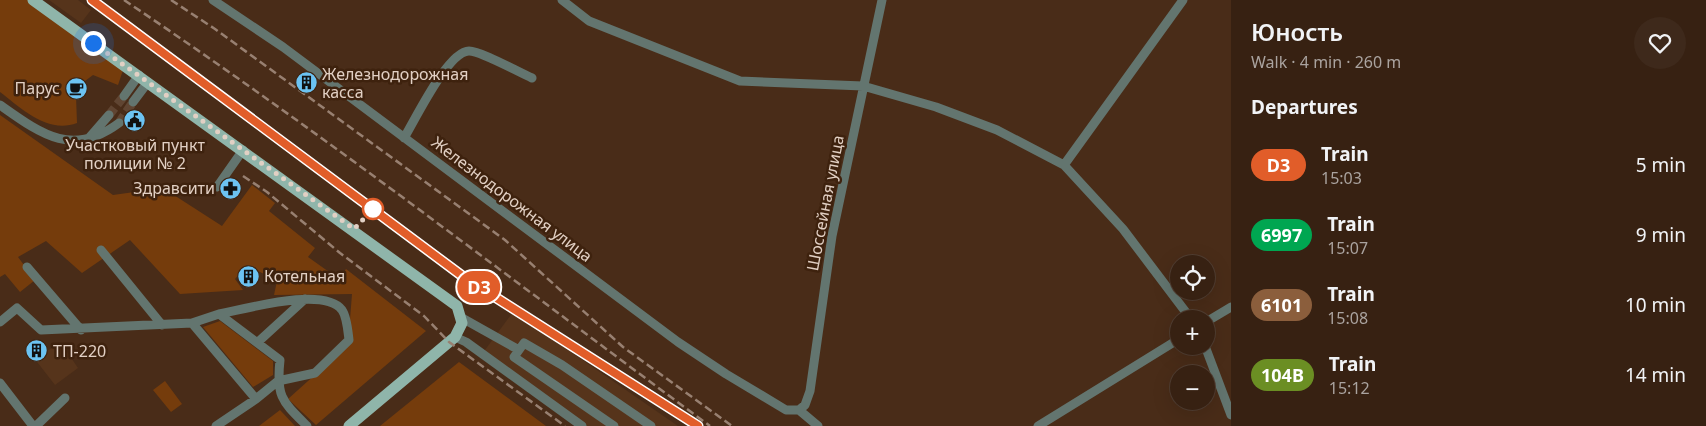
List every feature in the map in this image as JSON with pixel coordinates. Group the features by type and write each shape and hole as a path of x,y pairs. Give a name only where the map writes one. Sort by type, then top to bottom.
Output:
{"main road":[{"path":"33,0 457,306 462,318 460,331 456,336 349,426"}],"street":[{"name":"Железнодорожная улица","path":"214,0 283,47 726,374 786,410 799,410"},
{"path":"562,0 589,21 740,81 863,86 936,106 997,130 1064,165 1123,229 1184,310"},
{"name":"Шоссейная улица","path":"799,410 805,405 810,391 832,236 882,0"},
{"path":"1064,165 1182,0"},
{"path":"404,138 448,64 459,53 469,51 483,55 532,78"},
{"path":"124,96 143,78"},
{"path":"134,102 143,78"},
{"path":"0,104 27,124 52,137 72,142 88,140 103,134 118,122"},
{"path":"88,140 109,115"},
{"path":"216,187 243,150"},
{"path":"101,250 162,325"},
{"path":"28,266 81,330"},
{"path":"0,322 17,308 41,330 81,330 192,324 220,314 305,298 331,301 343,311 350,340 315,372 278,381 256,399 216,426"},
{"path":"258,342 305,298"},
{"path":"1215,317 1231,307"},
{"path":"220,314 280,360 278,381 284,403 307,426"},
{"path":"462,318 519,350"},
{"path":"192,324 256,399"},
{"path":"456,336 582,426"},
{"path":"614,426 514,357 524,343 547,356 651,426"},
{"path":"1038,426 1170,345"},
{"path":"1208,355 1231,415"},
{"path":"0,383 34,426 65,398"},
{"path":"799,410 818,426"}],"shaded area":[{"path":"0,0 29,0 124,67 118,85 93,75 85,81 78,78 70,88 76,96 77,123 55,125 35,118 26,112 0,92"},
{"path":"49,0 78,0 91,10 81,23"},
{"path":"0,115 113,195 163,188 222,226 252,185 275,203 269,211 315,248 308,257 339,279 346,269 426,331 316,425 288,399 348,345 352,294 274,295 277,281 247,265 235,279 243,290 180,294 130,240 82,273 46,241 18,257 35,280 20,292 5,274 0,277"},
{"path":"513,312 678,426 586,426 482,354"},
{"path":"220,321 273,361 273,375 253,387 203,327"},
{"path":"61,343 78,368 55,385 34,358"},
{"path":"459,362 546,426 380,426"},
{"path":"165,381 182,404 171,412 153,390"},
{"path":"280,410 295,426 259,426"}],"tunnel":[{"path":"109,115 124,96"},
{"path":"119,123 133,102"}],"railway":[{"path":"92,0 465,278 698,426"},
{"path":"124,0 346,156 710,426"},
{"path":"171,0 215,29 505,240 623,347 732,426"},
{"path":"243,176 267,192 340,253 424,316 449,342 565,426"}],"train":[{"name":"D3","path":"92,0 465,278 698,426"}],"place":[{"name":"Железнодорожная касса","path":"306,83"},
{"name":"Парус","path":"76,88"},
{"name":"Участковый пункт полиции № 2","path":"135,121"},
{"name":"Здравсити","path":"231,188"},
{"name":"Котельная","path":"248,276"},
{"name":"ТП-220","path":"37,351"}],"route":[{"path":"93,43 354,229 373,209"}]}
